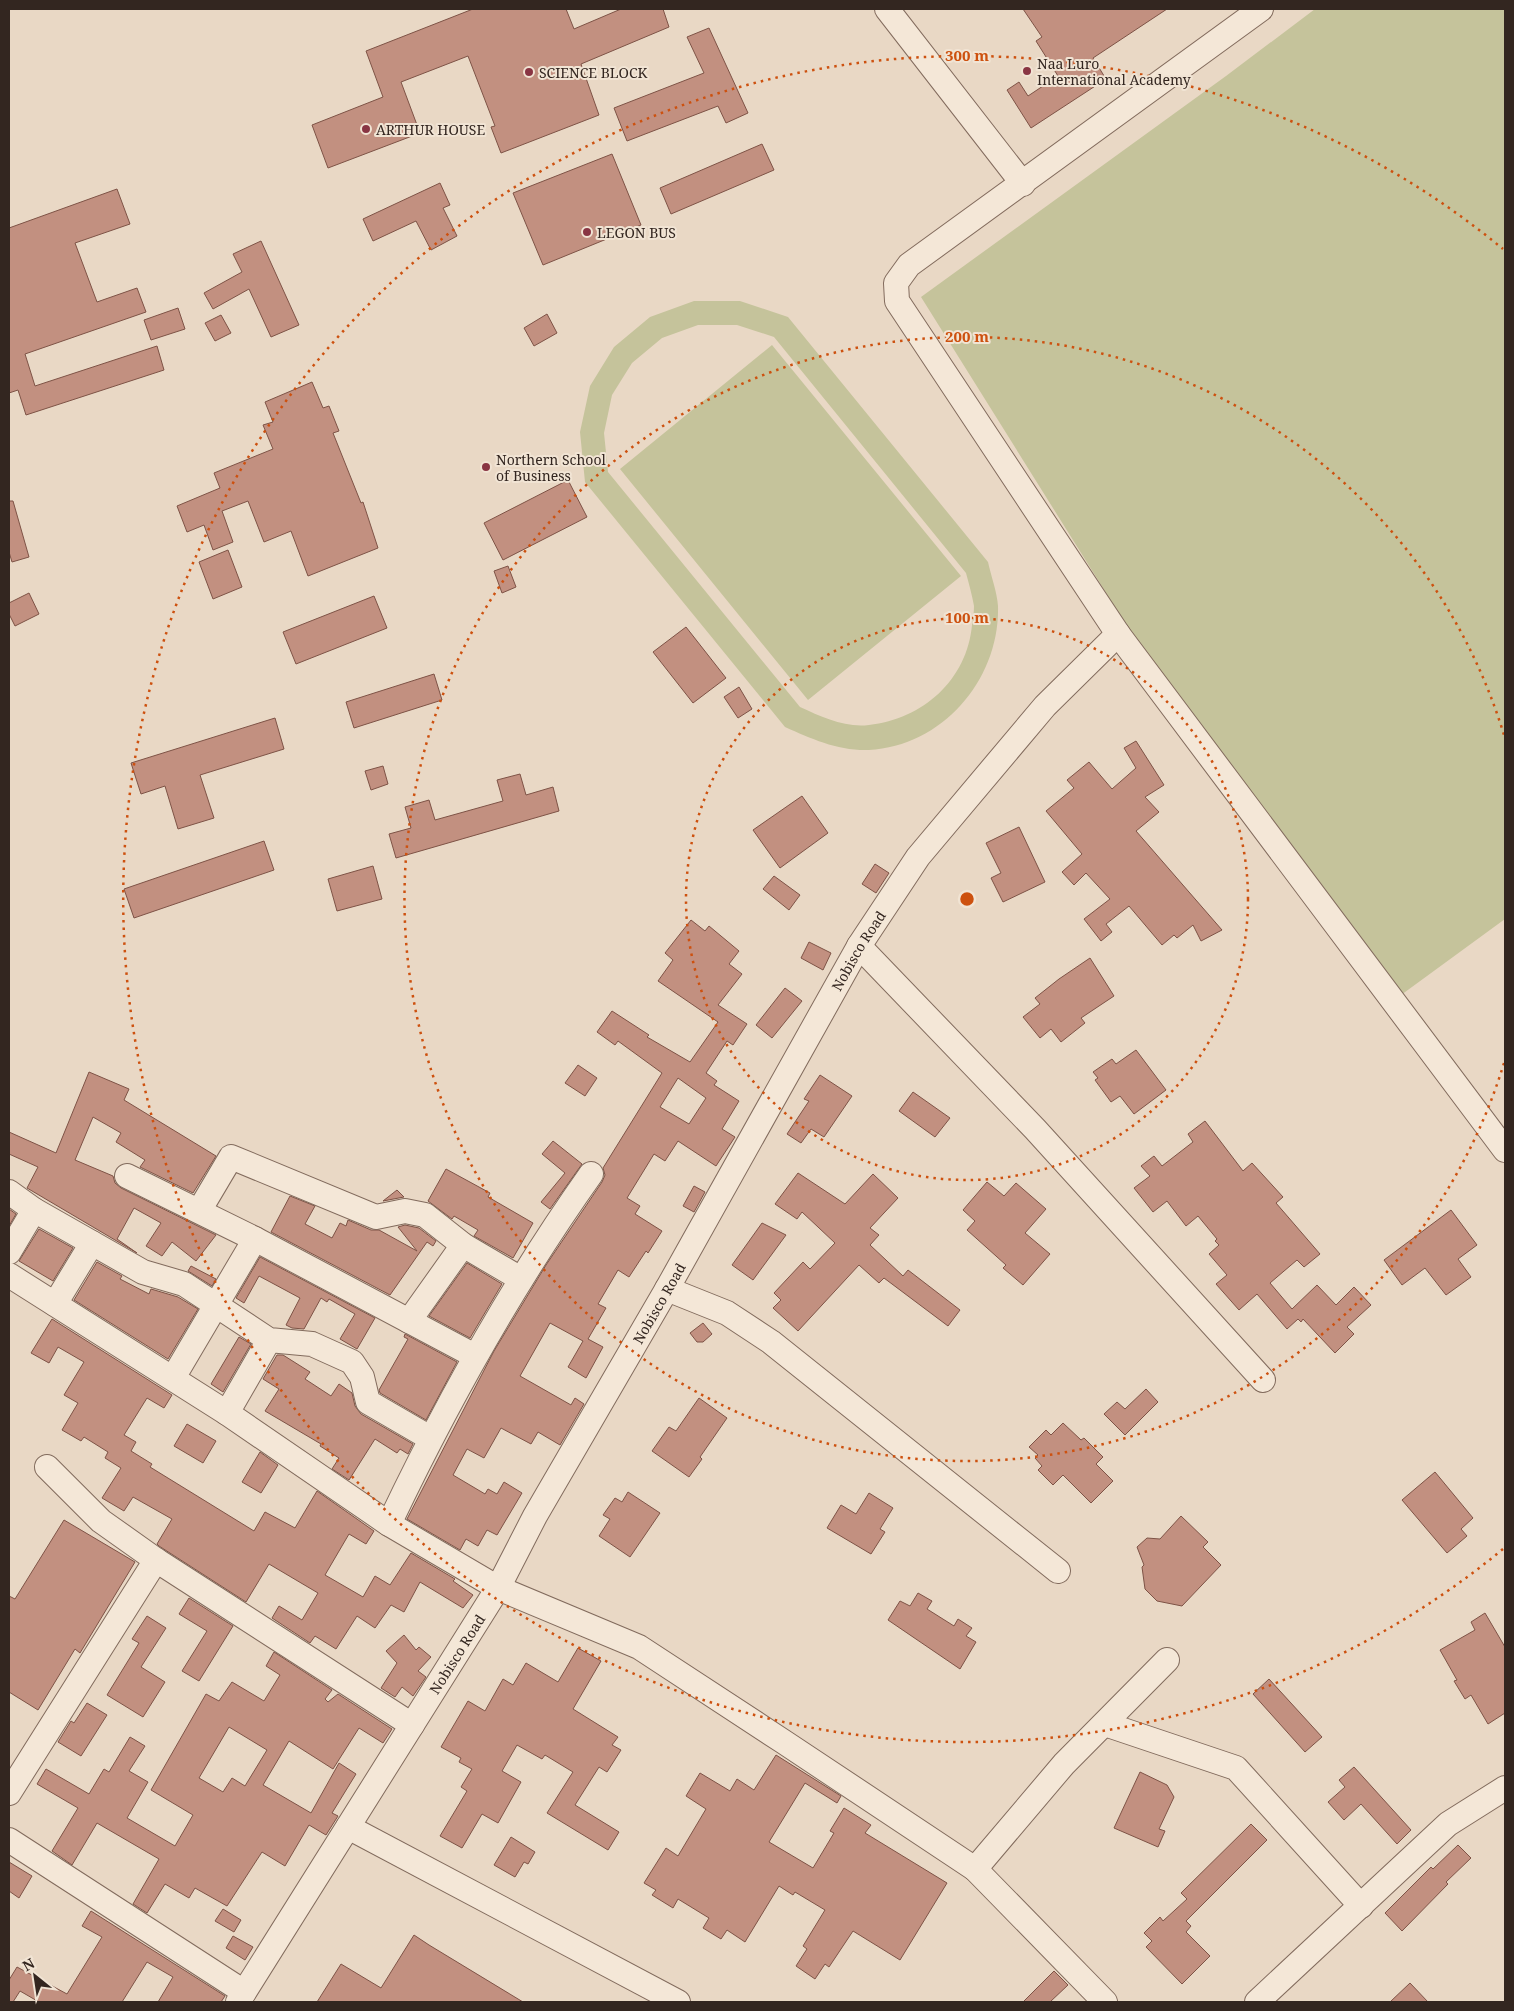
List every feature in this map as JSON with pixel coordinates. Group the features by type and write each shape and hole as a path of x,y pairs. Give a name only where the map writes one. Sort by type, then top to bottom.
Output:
{"street":[{"path":"887,9 1024,184"},
{"path":"1261,9 1024,184 909,265 896,283 897,301 1118,634 1505,1150"},
{"name":"Nobisco Road","path":"241,1997 498,1588 535,1516 668,1289 859,946 918,858 1045,706 1118,634"},
{"path":"859,946 1035,1129 1263,1380"},
{"path":"199,1211 231,1157 376,1217 405,1211 425,1215 463,1246 521,1280"},
{"path":"389,1524 430,1438 476,1356 554,1225 591,1174"},
{"path":"127,1176 255,1239 476,1356"},
{"path":"9,1192 34,1210 143,1272 184,1284 269,1340 312,1344 352,1362 362,1377 368,1402 430,1438"},
{"path":"9,1252 34,1210"},
{"path":"173,1378 255,1239"},
{"path":"55,1304 92,1243"},
{"path":"409,1321 463,1246"},
{"path":"9,1275 227,1413 389,1524 498,1588 639,1647 975,1869 1105,2002"},
{"path":"668,1289 727,1314 771,1342 1058,1571"},
{"path":"227,1413 269,1340"},
{"path":"47,1467 101,1521 156,1560 412,1725"},
{"path":"9,1793 156,1560"},
{"path":"975,1869 1064,1764 1167,1660"},
{"path":"1105,1724 1236,1768 1361,1906"},
{"path":"1257,2002 1448,1824 1505,1788"},
{"path":"348,1827 678,2002"},
{"path":"9,1840 241,1997"}],"shaded area":[{"path":"1315,9 1505,9 1505,919 1401,995 1138,644 921,297 1226,76"},
{"path":"694,301 740,301 788,317 988,562 998,606 996,633 989,659 978,683 962,704 943,722 921,736 896,746 869,750 847,749 836,746 815,740 785,727 585,482 580,432 590,386 614,347 650,317","holes":["698,325 737,325 774,337 966,573 974,608 968,645 961,663 939,693 907,715 869,725 851,725 834,721 800,707 608,472 604,433 612,395 632,363 662,338"]},
{"path":"772,345 961,576 808,700 620,469"}],"building":[{"path":"473,9 566,9 574,29 621,9 663,9 669,27 581,64 599,115 501,153 491,127 495,126 468,56 401,82 420,133 328,168 312,125 383,97 366,51"},
{"path":"1023,9 1167,9 1093,58 1106,79 1031,128 1007,90 1019,82 1028,96 1058,76 1036,41 1042,37"},
{"path":"709,28 748,113 726,123 718,106 627,141 614,108 704,73 687,37"},
{"path":"762,144 774,170 671,214 660,188"},
{"path":"612,154 641,225 543,265 513,193"},
{"path":"440,183 450,205 443,208 457,236 431,250 416,221 373,241 363,219"},
{"path":"117,189 130,224 75,243 97,302 137,288 146,312 25,354 35,386 157,346 164,370 26,415 18,390 9,393 9,228"},
{"path":"261,241 299,325 271,337 249,289 213,309 204,293 242,272 233,254"},
{"path":"178,308 185,329 151,340 144,320"},
{"path":"547,314 557,333 534,346 524,328"},
{"path":"221,315 231,333 215,341 205,323"},
{"path":"312,382 323,408 329,406 339,431 333,433 361,503 363,502 378,548 308,576 291,531 264,542 248,501 222,511 233,542 213,550 204,525 187,532 177,506 220,488 214,473 273,449 263,425 273,422 265,402"},
{"path":"568,480 587,517 503,560 484,523"},
{"path":"9,501 13,501 29,557 12,562 9,552"},
{"path":"228,550 242,587 213,599 199,562"},
{"path":"508,566 516,587 502,593 494,571"},
{"path":"29,593 39,614 15,626 9,614 9,603"},
{"path":"374,596 387,628 296,664 283,632"},
{"path":"686,627 726,678 693,703 653,652"},
{"path":"434,674 442,700 354,728 346,702"},
{"path":"739,687 752,709 738,718 724,697"},
{"path":"275,718 284,749 200,775 214,818 178,829 165,786 141,794 131,763"},
{"path":"1136,741 1164,785 1145,797 1159,812 1136,831 1222,930 1201,941 1193,925 1177,938 1174,935 1162,945 1129,906 1106,924 1112,932 1101,941 1084,919 1110,899 1086,873 1074,885 1062,872 1082,854 1046,811 1074,788 1067,780 1089,762 1112,789 1136,768 1124,748"},
{"path":"383,766 388,784 371,790 365,771"},
{"path":"520,774 526,795 553,787 559,811 396,858 389,834 411,828 405,807 429,800 435,820 503,801 497,780"},
{"path":"802,796 828,833 780,868 753,830"},
{"path":"1019,827 1045,882 1003,902 991,878 1001,873 986,843"},
{"path":"264,841 274,870 134,918 124,889"},
{"path":"875,864 889,873 876,893 862,884"},
{"path":"373,866 382,899 337,911 328,879"},
{"path":"774,876 800,895 789,910 763,889"},
{"path":"691,920 705,931 709,926 739,951 729,964 742,974 718,1005 747,1024 733,1045 727,1041 706,1073 717,1081 714,1085 739,1101 722,1129 735,1137 716,1166 678,1141 665,1161 654,1154 627,1198 640,1206 635,1214 662,1231 629,1277 618,1270 598,1304 606,1308 588,1339 603,1347 586,1378 568,1367 583,1341 550,1323 520,1376 571,1405 575,1398 584,1404 560,1445 538,1432 531,1444 501,1428 484,1458 467,1449 453,1475 485,1494 488,1489 497,1494 504,1482 522,1493 497,1535 487,1530 478,1546 466,1539 460,1550 407,1519 494,1351 546,1265 602,1182 605,1175 603,1168 662,1073 618,1041 615,1045 597,1032 612,1011 649,1035 647,1037 690,1062 718,1022 658,981 673,960 665,953","holes":["678,1078 706,1098 689,1124 660,1107"]},
{"path":"809,942 831,953 823,970 801,958"},
{"path":"1090,958 1114,996 1081,1018 1085,1023 1061,1042 1051,1029 1040,1038 1023,1017 1040,1004 1035,998"},
{"path":"785,988 802,1001 772,1038 756,1025"},
{"path":"1136,1050 1166,1090 1134,1114 1120,1096 1111,1102 1095,1080 1098,1078 1093,1072 1112,1059 1116,1064"},
{"path":"578,1065 597,1078 585,1096 565,1083"},
{"path":"89,1072 129,1089 124,1100 216,1156 193,1193 140,1167 145,1160 116,1142 121,1133 93,1117 75,1160 113,1176 115,1183 121,1188 216,1235 196,1261 172,1242 162,1256 146,1246 161,1223 134,1208 117,1239 137,1253 27,1188 38,1167 9,1154 9,1132 56,1153"},
{"path":"820,1075 852,1096 824,1137 811,1129 801,1143 787,1134 809,1101 804,1099"},
{"path":"913,1092 950,1118 935,1137 899,1111"},
{"path":"1205,1121 1243,1171 1252,1163 1283,1197 1276,1203 1320,1254 1304,1267 1297,1260 1270,1283 1292,1309 1317,1285 1336,1305 1354,1287 1371,1305 1347,1327 1354,1334 1335,1353 1303,1319 1301,1322 1298,1319 1287,1329 1257,1294 1239,1310 1216,1284 1227,1275 1209,1254 1219,1245 1215,1241 1217,1239 1198,1216 1186,1226 1167,1201 1153,1212 1134,1188 1150,1176 1141,1166 1154,1156 1162,1166 1193,1142 1188,1134"},
{"path":"553,1141 582,1164 550,1209 541,1202 565,1173 542,1154"},
{"path":"446,1169 490,1193 488,1197 533,1223 513,1258 474,1236 478,1230 454,1216 452,1219 428,1201"},
{"path":"798,1173 845,1204 873,1174 898,1198 870,1228 879,1235 870,1245 903,1276 908,1270 960,1310 948,1326 884,1278 879,1283 859,1265 798,1331 773,1308 781,1300 774,1293 803,1262 810,1269 835,1243 802,1212 797,1219 775,1204"},
{"path":"987,1182 1004,1196 1016,1183 1046,1209 1025,1233 1050,1254 1023,1285 1003,1268 1006,1265 967,1230 975,1221 963,1210"},
{"path":"694,1186 705,1192 694,1212 683,1206"},
{"path":"397,1190 404,1197 383,1201"},
{"path":"290,1196 315,1206 305,1224 332,1238 340,1223 346,1226 348,1220 371,1230 379,1230 417,1251 398,1227 405,1225 419,1228 436,1241 433,1246 427,1242 390,1295 271,1232"},
{"path":"9,1209 16,1214 9,1226"},
{"path":"1451,1210 1477,1245 1458,1259 1471,1277 1446,1295 1425,1268 1402,1285 1384,1260"},
{"path":"762,1223 786,1235 753,1280 732,1265"},
{"path":"39,1229 73,1248 53,1281 19,1261"},
{"path":"260,1257 375,1318 357,1349 340,1339 355,1314 329,1299 327,1302 321,1298 304,1329 292,1328 286,1325 300,1298 259,1276 244,1303 236,1298"},
{"path":"97,1262 122,1276 120,1279 149,1294 151,1289 178,1297 198,1309 168,1359 74,1300"},
{"path":"467,1263 502,1284 470,1338 429,1316"},
{"path":"191,1266 216,1279 212,1286 188,1271"},
{"path":"52,1319 172,1395 164,1408 147,1398 124,1435 136,1442 131,1451 152,1464 150,1467 254,1531 265,1512 295,1528 317,1491 374,1531 366,1544 349,1534 325,1575 363,1597 375,1576 390,1585 411,1553 455,1579 453,1581 473,1595 463,1608 420,1582 404,1612 391,1605 375,1628 357,1616 336,1649 315,1636 310,1643 272,1618 279,1606 302,1620 318,1593 269,1564 246,1602 159,1546 157,1544 172,1519 133,1497 124,1511 102,1498 121,1468 105,1458 108,1452 84,1437 81,1441 62,1430 78,1403 64,1395 84,1362 58,1347 49,1363 31,1353"},
{"path":"703,1323 712,1334 703,1342 697,1342 690,1333"},
{"path":"405,1334 457,1362 426,1420 380,1393 379,1390 408,1339 404,1337"},
{"path":"239,1337 251,1344 223,1392 211,1384"},
{"path":"277,1355 283,1355 310,1372 305,1379 331,1396 339,1384 352,1393 355,1406 361,1414 413,1444 408,1454 400,1449 397,1453 375,1439 349,1480 332,1469 339,1458 320,1446 321,1444 265,1411 279,1389 263,1379"},
{"path":"1146,1389 1158,1402 1125,1435 1104,1414 1117,1402 1125,1409"},
{"path":"699,1398 727,1418 700,1457 702,1459 689,1477 652,1451 669,1427 676,1431"},
{"path":"1063,1423 1081,1440 1084,1438 1103,1457 1096,1464 1113,1481 1091,1503 1063,1475 1053,1485 1038,1470 1042,1466 1035,1458 1038,1455 1029,1447 1046,1430 1051,1435"},
{"path":"187,1424 216,1441 203,1463 174,1446"},
{"path":"260,1452 278,1465 261,1493 242,1482"},
{"path":"1435,1472 1473,1518 1461,1529 1467,1536 1447,1553 1402,1500"},
{"path":"628,1492 660,1513 630,1557 599,1536 610,1519 603,1515 615,1498 622,1502"},
{"path":"869,1493 893,1508 880,1529 885,1532 871,1554 827,1528 841,1505 856,1514"},
{"path":"1181,1516 1208,1542 1203,1547 1221,1565 1182,1606 1157,1601 1145,1589 1142,1567 1144,1565 1137,1547 1147,1538 1160,1539"},
{"path":"64,1520 135,1562 80,1653 75,1649 38,1710 9,1692 9,1596 15,1599"},
{"path":"918,1593 932,1601 927,1609 954,1626 958,1619 972,1628 966,1636 976,1642 960,1669 888,1620 900,1601 910,1606"},
{"path":"189,1598 233,1626 199,1681 182,1671 207,1631 179,1614"},
{"path":"1485,1613 1505,1647 1505,1713 1488,1724 1471,1695 1465,1699 1454,1681 1457,1680 1440,1650 1475,1630 1471,1622"},
{"path":"147,1616 166,1628 141,1667 165,1682 143,1717 107,1695 139,1643 132,1639"},
{"path":"404,1635 416,1650 419,1647 431,1657 418,1671 426,1677 413,1696 402,1687 395,1697 381,1688 397,1663 386,1651"},
{"path":"578,1648 601,1661 573,1709 618,1737 612,1745 621,1750 607,1772 599,1767 575,1805 619,1832 608,1850 547,1813 573,1772 545,1755 542,1759 517,1745 502,1771 521,1782 498,1823 482,1814 462,1848 440,1836 467,1791 461,1787 472,1769 459,1762 461,1758 441,1747 468,1701 485,1711 503,1679 513,1685 526,1663 558,1682"},
{"path":"274,1652 332,1690 325,1699 328,1702 338,1694 392,1729 383,1743 359,1728 333,1769 289,1741 263,1785 311,1813 339,1763 356,1774 332,1813 338,1816 326,1835 309,1825 285,1866 262,1852 227,1906 195,1888 189,1898 165,1884 147,1913 133,1904 159,1859 97,1823 72,1865 52,1851 78,1808 37,1784 46,1769 89,1794 104,1769 109,1772 130,1737 145,1746 129,1771 148,1782 127,1818 175,1846 193,1815 151,1790 206,1694 219,1701 232,1682 264,1701 280,1675 266,1666","holes":["229,1727 267,1750 245,1786 232,1778 223,1792 199,1778"]},
{"path":"1269,1679 1322,1737 1305,1752 1253,1694"},
{"path":"87,1703 107,1715 81,1756 58,1742 71,1721 74,1723"},
{"path":"776,1755 841,1796 837,1803 805,1783 769,1842 813,1868 834,1833 830,1831 844,1808 871,1825 865,1833 947,1883 900,1960 853,1931 829,1967 825,1964 815,1979 796,1966 807,1949 803,1946 825,1910 795,1892 793,1895 779,1886 745,1942 727,1930 721,1939 703,1928 709,1918 678,1899 673,1908 652,1895 656,1890 644,1883 666,1848 678,1856 706,1809 686,1796 700,1773 730,1791 737,1779 754,1790"},
{"path":"1354,1767 1411,1830 1397,1844 1361,1804 1344,1820 1328,1802 1345,1787 1339,1780"},
{"path":"1140,1772 1167,1785 1174,1797 1159,1829 1165,1831 1158,1847 1114,1828"},
{"path":"1251,1824 1267,1840 1186,1921 1191,1926 1186,1932 1210,1956 1182,1984 1146,1947 1152,1941 1144,1933 1160,1917 1163,1921 1187,1899 1181,1893"},
{"path":"511,1837 535,1852 528,1864 524,1862 515,1877 494,1865"},
{"path":"1458,1845 1471,1858 1446,1882 1448,1884 1402,1931 1385,1913 1431,1867 1433,1869"},
{"path":"9,1862 32,1876 19,1898 9,1891"},
{"path":"223,1909 241,1920 234,1932 215,1921"},
{"path":"91,1911 225,1996 221,2002 158,2002 173,1977 147,1962 122,2002 39,2002 20,1991 13,2002 9,2002 9,1980 17,1967 67,1994 102,1937 82,1926"},
{"path":"414,1935 523,2002 317,2002 341,1964 381,1988"},
{"path":"233,1936 253,1947 245,1960 226,1948"},
{"path":"1054,1971 1068,1985 1050,2002 1023,2002"},
{"path":"1410,1983 1428,2002 1390,2002"}],"place":[{"name":"Naa Luro International Academy","path":"1027,71"},
{"name":"SCIENCE BLOCK","path":"529,72"},
{"name":"ARTHUR HOUSE","path":"366,129"},
{"name":"LEGON BUS","path":"587,232"},
{"name":"Northern School of Business","path":"486,467"}]}
